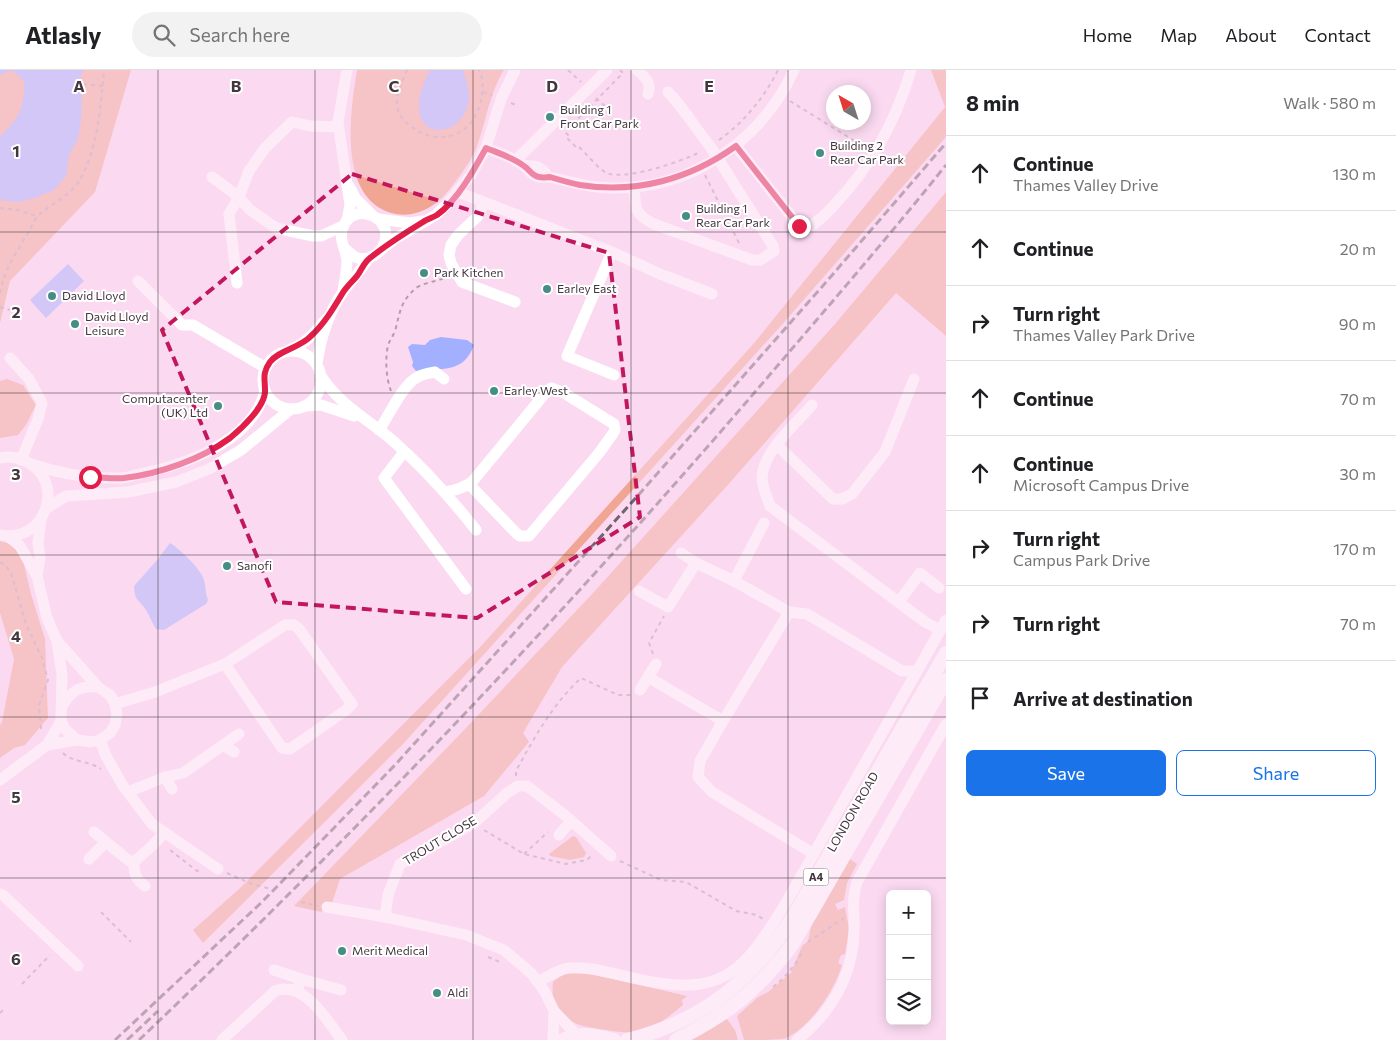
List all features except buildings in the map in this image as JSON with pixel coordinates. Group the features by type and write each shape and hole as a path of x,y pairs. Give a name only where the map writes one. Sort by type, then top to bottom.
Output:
{"main road":[{"name":"LONDON ROAD","path":"627,1040 662,1030 703,1009 748,975 774,946 796,912 946,653"},
{"name":"LONDON ROAD","path":"676,1040 732,1008 762,980 787,951 807,921 946,680"},
{"path":"564,1040 577,1034 614,1040"}],"street":[{"path":"343,292 347,261 341,237 350,206 338,122 347,70"},
{"path":"476,530 446,492 377,428 341,401 329,389 321,376 317,364 319,348 330,316 343,292 356,278 369,258 393,240 436,215 458,192 476,166 486,148 501,99 515,70"},
{"path":"520,163 543,134 607,70"},
{"path":"637,70 648,80 650,89 648,94"},
{"path":"486,148 520,163 534,165 543,169 548,177 595,187 634,187 680,177 701,168 736,146 756,126 781,95 794,70"},
{"path":"736,146 799,226 805,229 828,211 845,193 874,154 889,129 911,70"},
{"path":"634,187 637,211 642,217 654,224 752,260 760,260 774,250 710,146 698,132 682,107 668,92"},
{"path":"237,283 229,214 239,197 249,171 265,148 292,122 310,126 338,127"},
{"path":"212,177 239,197 249,209 276,228 321,236 343,246 354,257 369,258"},
{"path":"346,180 356,199 383,226 386,235 385,243 381,250"},
{"path":"458,192 612,252 660,274 712,294"},
{"path":"484,203 477,217 458,235 451,245 449,255 462,282 515,302"},
{"path":"321,236 358,214 410,223 424,221"},
{"path":"612,252 567,356 614,375"},
{"path":"138,281 182,325 193,325 266,368"},
{"path":"291,409 278,405 271,400 263,381 266,368 277,355 302,344 312,336 330,316"},
{"path":"288,351 304,353 317,364"},
{"path":"10,358 29,379 42,403 26,462"},
{"path":"377,428 414,379 424,374 435,372 444,379"},
{"path":"304,406 317,394 321,376"},
{"path":"778,445 832,499 842,499 852,494 886,452 914,378"},
{"path":"446,492 469,484 551,388 564,392 614,424 615,430 599,454 529,536 525,537 516,533 469,484"},
{"path":"0,458 15,457 56,472 98,477 124,478 170,467 202,455 230,438 252,418 266,391"},
{"path":"47,508 66,496 128,492 176,482 209,469 241,450 291,409 321,405 350,414 377,428"},
{"path":"538,982 558,971 575,968 658,984 687,986 714,981 734,970 746,960 773,925 943,625 925,622 770,506 762,477 767,456 812,405"},
{"path":"404,452 384,478 466,589"},
{"path":"4,536 23,533 31,529 41,519 47,508 46,482 41,473 26,462"},
{"path":"37,576 40,558 38,542 41,519"},
{"path":"734,581 764,523"},
{"path":"0,780 47,745 61,721 62,707 62,675 57,641 47,618 37,576 20,546 4,536"},
{"path":"682,554 789,612 808,614 902,670 916,671"},
{"path":"639,591 668,607 696,563"},
{"path":"899,602 920,574 939,588"},
{"path":"789,612 700,761 698,777 712,792 814,854"},
{"path":"115,704 155,692 225,664 285,625 294,625 303,635 352,704 290,749 282,748 225,664"},
{"path":"47,745 78,740 90,742 100,740 110,733 115,725 117,714 115,704 110,695 98,687 57,641"},
{"path":"640,690 656,664"},
{"path":"648,677 723,720"},
{"path":"62,707 68,695 76,689 88,686 98,687"},
{"path":"61,721 65,729 78,740"},
{"path":"797,1040 823,1016 839,992 852,952 854,930 852,899 857,882 941,745 946,724"},
{"path":"128,792 165,777 183,773 238,734"},
{"path":"100,740 106,756 128,792 152,824 218,869"},
{"path":"223,745 234,752"},
{"path":"165,777 172,789"},
{"path":"518,786 527,786 611,856"},
{"name":"TROUT CLOSE","path":"385,918 388,894 400,864 473,824 507,793 518,786"},
{"path":"555,832 571,822"},
{"path":"94,832 128,860 134,862"},
{"path":"145,886 134,874 134,862 164,833"},
{"path":"89,859 106,842"},
{"path":"0,894 78,966"},
{"path":"327,907 466,935 504,950 526,967 538,982 554,1011 577,1034"},
{"path":"274,970 341,990"},
{"path":"297,991 301,979"},
{"path":"222,1040 275,991 281,988 297,991 318,1008 342,1040"},
{"path":"553,1040 554,1011"}],"path":[{"path":"0,293 2,281 10,261 38,216 65,198 83,175 98,128 104,70"},
{"path":"407,70 397,96 396,105 398,112 410,126 427,136 436,138 452,135 468,127 474,120 478,113 483,92 483,82 479,70"},
{"path":"620,70 623,73 564,132 569,136 567,138 578,148 579,146 608,174 623,174 658,168 695,154 710,146 750,112 769,88 778,70"},
{"path":"81,90 82,84 103,86"},
{"path":"483,92 495,97"},
{"path":"781,95 874,154"},
{"path":"508,102 516,105"},
{"path":"695,154 739,243"},
{"path":"0,208 18,210 38,216"},
{"path":"404,391 392,393 388,385 386,360 388,344 395,331 404,300 416,287 444,278 454,268"},
{"path":"0,307 14,311"},
{"path":"0,562 11,573 26,624 42,658 48,680 39,705 41,728"},
{"path":"656,664 649,643 668,607"},
{"path":"518,786 516,771 536,733 565,693 581,678 618,695 629,696 640,690"},
{"path":"473,824 524,854 566,864 586,860 600,848"},
{"path":"524,854 555,832"},
{"path":"611,856 661,880 686,882 736,911 757,915 773,925"},
{"path":"218,869 252,884 271,889"},
{"path":"301,902 327,907"},
{"path":"101,912 132,942"},
{"path":"485,942 482,953 504,964"},
{"path":"22,984 58,947"},
{"path":"0,1014 3,1010"}],"highlighted area":[{"path":"352,174 609,253 640,517 477,618 276,602 162,330"}],"shaded area":[{"path":"0,70 131,70 95,192 10,281 0,323"},
{"path":"357,70 504,70 495,89 473,155 441,199 426,209 402,215 396,214 377,206 364,192 356,175 352,154 352,109"},
{"path":"931,70 946,70 946,137 779,328 403,744 203,943 193,930 239,889 482,645 755,342 945,107"},
{"path":"946,192 946,336 896,293 726,487 562,667 523,733 529,742 484,796 340,879 332,903 321,912 294,906 593,593 835,324"},
{"path":"7,379 23,385 36,405 26,425 18,435 0,438 0,381"},
{"path":"0,541 16,546 22,556 45,639 48,718 25,745 14,748 0,758 0,725 14,659 0,613"},
{"path":"573,836 576,837 586,853 584,857 570,860 550,856 549,854"},
{"path":"850,859 857,864 847,883 844,900 835,904 838,910 845,907 849,929 845,954 841,955 838,963 842,965 839,975 827,997 811,1018 793,1034 783,1039 744,1040 737,1016 758,997 768,992 791,973 802,946 808,941 811,927"},
{"path":"565,973 592,974 687,996 682,1000 683,1005 674,1013 648,1029 624,1032 592,1028 577,1024 565,1017 556,1004 553,982"},
{"path":"727,1019 735,1030 738,1040 687,1040"}],"water":[{"path":"0,70 12,70 0,75"},
{"path":"12,70 84,70 81,75 79,89 82,93 78,139 69,155 66,176 54,190 19,202 4,201 0,198 0,137 20,112 24,90 24,81"},
{"path":"430,70 463,70 468,87 469,97 466,110 460,120 452,127 442,130 433,129 425,124 420,116 420,94"},
{"name":"David Lloyd","path":"68,264 84,281 46,318 30,300"},
{"path":"441,337 467,340 474,345 464,361 457,365 450,368 416,371 412,366 413,362 408,347 412,344 425,345 430,340"},
{"path":"170,543 199,570 204,580 208,600 206,604 164,630 156,629 146,609 136,598 134,586"}],"railway":[{"path":"115,1040 263,901 395,765 642,491 946,143"},
{"path":"139,1040 385,797 543,630 773,371 946,165"},
{"path":"127,1040 158,1011"}],"place":[{"name":"Building 1 Front Car Park","path":"550,117"},
{"name":"Building 2 Rear Car Park","path":"820,153"},
{"name":"Building 1 Rear Car Park","path":"686,216"},
{"name":"Park Kitchen","path":"424,273"},
{"name":"Earley East","path":"547,289"},
{"name":"David Lloyd","path":"52,296"},
{"name":"David Lloyd Leisure","path":"75,324"},
{"name":"Earley West","path":"494,391"},
{"name":"Computacenter (UK) Ltd","path":"218,406"},
{"name":"Sanofi","path":"227,566"},
{"name":"Merit Medical","path":"342,951"},
{"name":"Aldi","path":"437,993"}],"route":[{"path":"90,477 124,478 170,467 202,455 230,438 252,418 263,399 266,391 263,381 266,368 271,360 277,355 302,344 312,336 330,316 343,292 356,278 369,258 393,240 436,215 448,204 470,175 486,148 506,156 524,166 531,174 540,177 548,177 579,185 621,188 680,177 701,168 736,146 799,226"}]}
